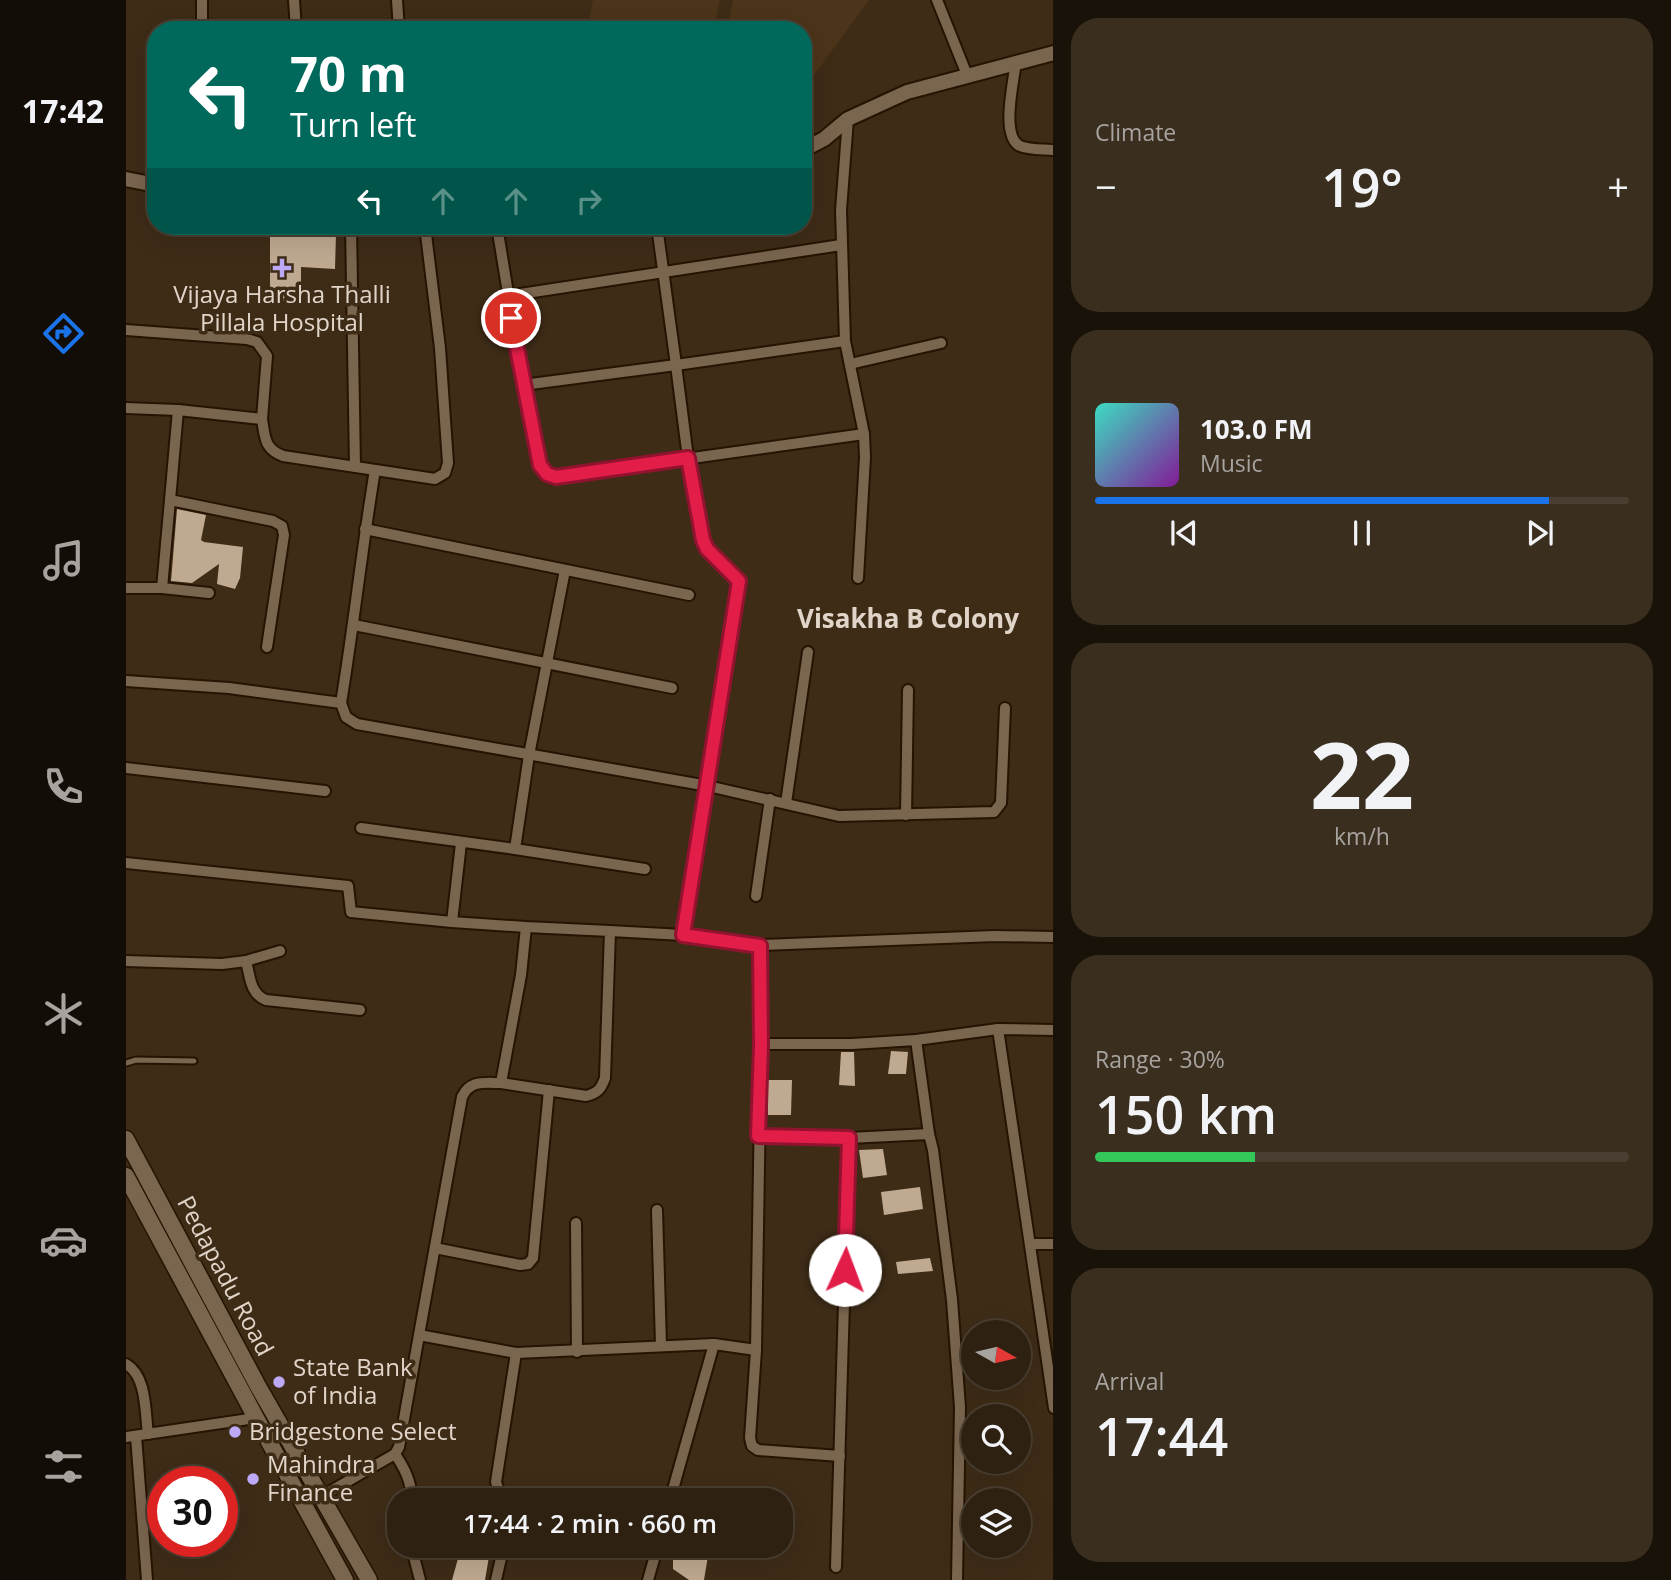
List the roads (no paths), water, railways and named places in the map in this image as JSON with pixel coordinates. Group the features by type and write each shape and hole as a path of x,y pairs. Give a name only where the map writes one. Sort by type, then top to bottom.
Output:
{"main road":[{"name":"Pedapadu Road","path":"126,1139 260,1388 369,1580"},
{"name":"Pedapadu Road","path":"129,1187 345,1580"}],"street":[{"path":"202,0 202,21"},
{"path":"295,0 296,21"},
{"path":"397,0 398,21"},
{"path":"937,0 967,75"},
{"path":"812,145 848,119 906,92 1053,52"},
{"path":"1016,61 1008,129 1013,140 1022,147 1053,150"},
{"path":"848,119 841,246 845,341 864,434 858,578"},
{"path":"126,179 147,183"},
{"path":"351,235 355,467"},
{"path":"126,330 257,342 267,356 262,419 267,446 274,453 435,479 445,473 448,463 440,348 426,235"},
{"path":"498,235 523,385 540,465 547,474 556,477 864,434"},
{"path":"658,235 688,458 703,540 707,549 736,576 740,588 683,935"},
{"path":"507,296 841,246"},
{"path":"523,385 845,341"},
{"path":"850,364 941,343"},
{"path":"126,408 178,410 262,419"},
{"path":"162,588 178,410"},
{"path":"375,470 341,703 345,717 357,724 708,786 839,816 988,814 999,809 1002,803 1005,708"},
{"path":"170,500 273,521 282,526 284,535 267,647"},
{"path":"365,528 689,595"},
{"path":"515,849 529,755 565,570"},
{"path":"126,588 162,588 209,593"},
{"path":"354,625 672,688"},
{"path":"786,803 808,652"},
{"path":"126,681 229,688 341,703"},
{"path":"906,815 908,690"},
{"path":"126,768 325,791"},
{"path":"756,897 770,799"},
{"path":"361,828 645,869"},
{"path":"452,922 461,843"},
{"path":"126,863 348,886 351,912 452,922 683,935 760,946 995,936 1053,937"},
{"path":"500,1083 521,975 526,927"},
{"path":"322,1496 394,1454 402,1437 462,1097 466,1088 475,1083 500,1083 586,1096 601,1089 605,1078 610,931"},
{"path":"760,946 761,1045 752,1446 758,1450 840,1456"},
{"path":"126,961 198,964 246,961 280,951"},
{"path":"246,961 253,988 259,997 360,1010"},
{"path":"761,1045 916,1040 998,1029 1053,1030"},
{"path":"998,1029 1053,1408"},
{"path":"916,1040 952,1300 960,1407 957,1580"},
{"path":"435,1248 520,1265 528,1264 533,1258 549,1090"},
{"path":"758,1136 849,1138 929,1133"},
{"path":"836,1567 849,1138"},
{"path":"657,1210 661,1345"},
{"path":"576,1223 577,1352"},
{"path":"1030,1244 1053,1244"},
{"path":"419,1335 516,1353 714,1344 756,1350"},
{"path":"673,1488 714,1344"},
{"path":"498,1488 496,1482 516,1353"},
{"path":"126,1364 135,1369 140,1379 137,1436 147,1580"},
{"path":"137,1436 256,1418"},
{"path":"394,1454 405,1469 411,1488"},
{"path":"414,1558 420,1580"},
{"path":"496,1580 500,1558"},
{"path":"648,1580 654,1558"}],"lane":[{"path":"126,1063 136,1060 194,1062"}],"place":[{"name":"Vijaya Harsha Thalli Pillala Hospital","path":"282,268"},
{"name":"State Bank of India","path":"279,1382"},
{"name":"Bridgestone Select","path":"235,1432"},
{"name":"Mahindra Finance","path":"253,1479"}],"district":[{"name":"Visakha B Colony","path":"908,619"}]}
